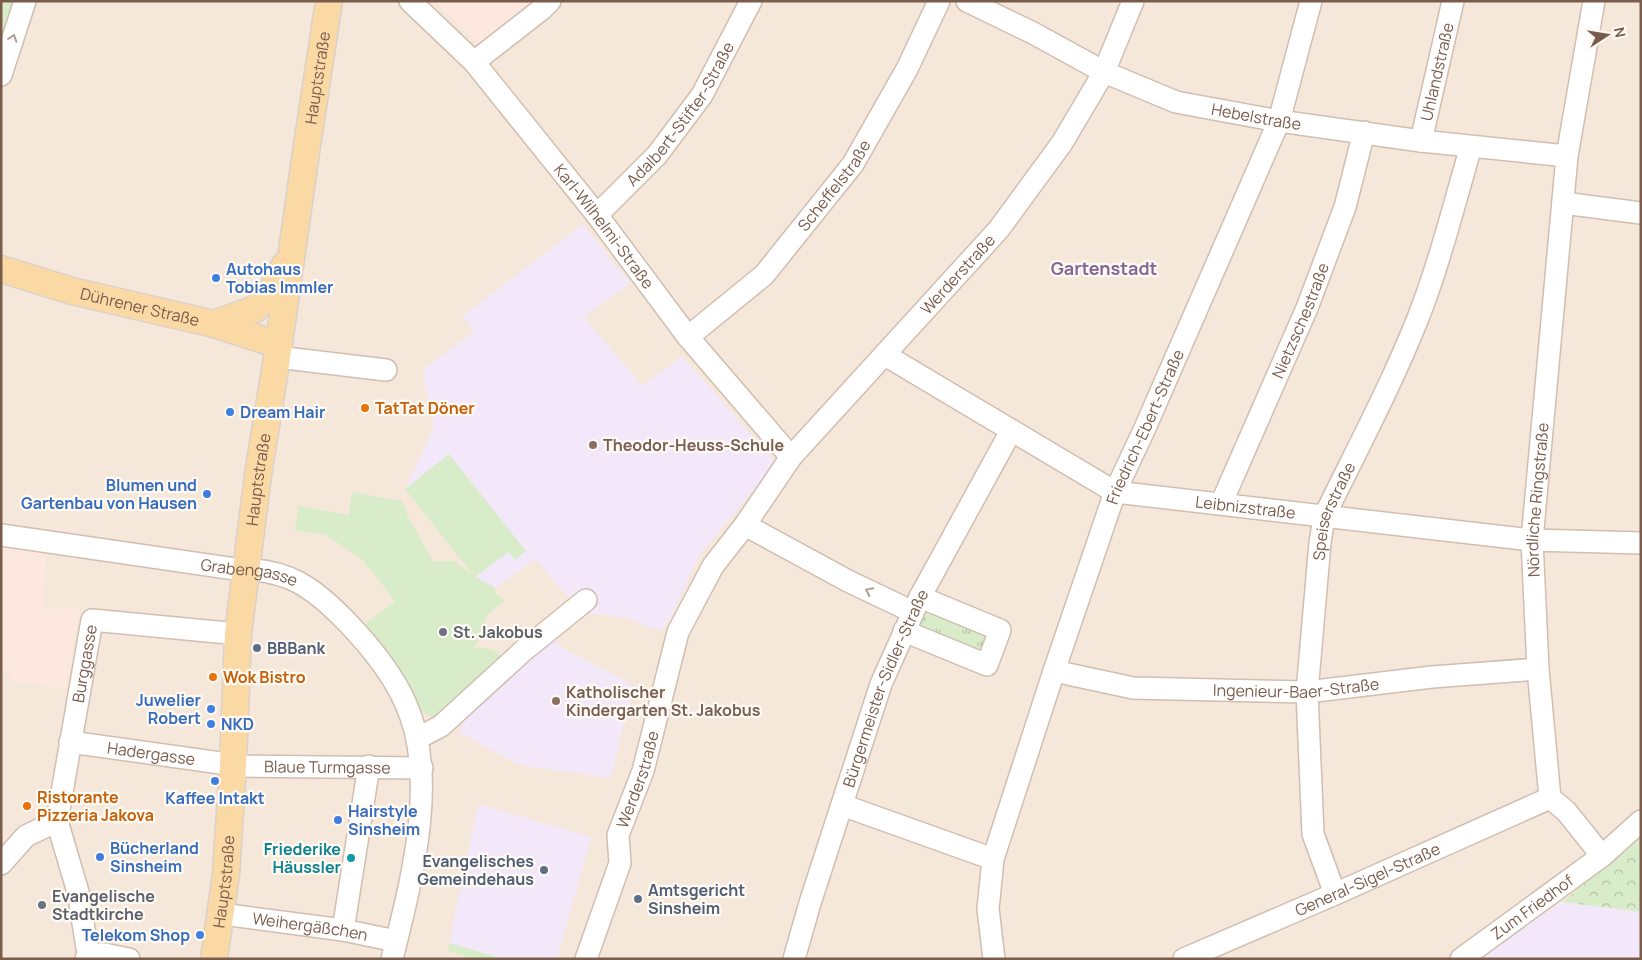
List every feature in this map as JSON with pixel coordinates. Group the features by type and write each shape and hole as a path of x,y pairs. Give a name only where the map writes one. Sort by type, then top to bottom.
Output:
{"main road":[{"name":"Hauptstraße","path":"214,959 222,914 226,874 233,765 238,634 262,448 329,1"},
{"path":"214,324 256,309 273,288 292,251"},
{"name":"Dührener Straße","path":"1,269 72,291 214,324 278,351"}],"street":[{"path":"1,75 25,1"},
{"name":"Karl-Wilhelmi-Straße","path":"410,1 474,62 597,214 688,337 791,457"},
{"path":"474,62 550,1"},
{"name":"Adalbert-Stifter-Straße","path":"597,214 657,155 702,95 751,1"},
{"name":"Scheffelstraße","path":"688,337 764,275 853,164 907,69 939,1"},
{"name":"Hebelstraße","path":"967,1 1033,32 1104,72 1176,102 1279,121 1421,141 1566,156"},
{"name":"Werderstraße","path":"586,959 620,863 618,835 643,771 678,632 713,566 745,525 791,457 1000,229 1062,143 1104,72 1133,1"},
{"name":"Friedrich-Ebert-Straße","path":"994,959 988,909 993,859 1054,671 1115,492 1145,428 1279,121 1310,1"},
{"name":"Uhlandstraße","path":"1421,141 1452,1"},
{"name":"Nördliche Ringstraße","path":"1550,798 1538,669 1532,540 1566,156 1594,1"},
{"name":"Nietzschestraße","path":"1221,504 1307,308 1345,207 1364,132"},
{"name":"Speiserstraße","path":"1335,894 1313,834 1308,692 1320,543 1324,517 1399,363 1418,318 1433,278 1470,147"},
{"path":"1563,203 1641,213"},
{"path":"278,351 386,370"},
{"name":"Leibnizstraße","path":"885,355 1115,492 1532,540 1641,543"},
{"name":"Bürgermeister-Sidler-Straße","path":"794,959 810,903 881,684 916,605 1011,431"},
{"path":"745,525 848,581 916,605 1000,630 987,664 904,631"},
{"name":"Grabengasse","path":"1,535 236,569 255,568 281,574 304,584 322,597 355,630 389,673 406,702 418,738 422,768 422,791 413,872 394,950"},
{"path":"418,738 441,726 523,651 586,600"},
{"name":"Burggasse","path":"57,821 92,620 238,634"},
{"name":"Ingenieur-Baer-Straße","path":"1054,671 1133,688 1308,692 1432,677 1538,669"},
{"name":"Hadergasse","path":"70,742 233,765"},
{"name":"Blaue Turmgasse","path":"233,765 422,768"},
{"path":"344,930 369,766"},
{"path":"1550,798 1566,811 1602,856"},
{"name":"General-Sigel-Straße","path":"1184,959 1550,798"},
{"path":"842,805 993,859"},
{"path":"1,864 26,836 57,821 78,892 87,956 104,954 130,959"},
{"name":"Zum Friedhof","path":"1461,959 1602,856 1641,821"},
{"name":"Weihergäßchen","path":"222,914 344,930 394,950"}],"shaded area":[{"path":"15,1 1641,1 1641,838 1562,902 1477,959 1,959 1,42"},
{"path":"435,1 533,1 510,24 479,45"},
{"name":"Theodor-Heuss-Schule","path":"583,224 630,283 584,317 642,386 682,356 776,463 699,556 673,613 663,630 647,627 628,618 582,612 535,559 496,588 475,577 405,489 434,427 425,386 425,368 474,332 463,316"},
{"path":"1,545 47,551 43,606 79,609 66,689 11,681 11,670 1,669"},
{"name":"Katholischer Kindergarten St. Jakobus","path":"552,636 564,649 633,687 611,778 520,765 458,732 467,716"},
{"path":"478,804 591,837 557,959 504,959 449,943"},
{"path":"1562,902 1641,912 1641,959 1477,959"}],"green space":[{"path":"1,1 15,1 1,42"},
{"path":"449,454 526,551 515,560 509,552 475,577 496,588 494,592 505,601 487,615 482,633 474,648 491,649 503,659 440,717 432,717 423,713 418,708 362,626 395,601 363,560 326,535 295,530 299,506 349,515 352,492 402,501 409,519 433,561 454,561 473,575 405,489"},
{"path":"923,606 992,633 983,656 913,628"},
{"path":"1641,838 1641,912 1562,902"},
{"path":"449,943 504,959 473,959 448,951"}],"place":[{"name":"Autohaus Tobias Immler","path":"216,278"},
{"name":"TatTat Döner","path":"365,408"},
{"name":"Dream Hair","path":"230,412"},
{"name":"Theodor-Heuss-Schule","path":"593,445"},
{"name":"Blumen und Gartenbau von Hausen","path":"207,494"},
{"name":"St. Jakobus","path":"443,632"},
{"name":"BBBank","path":"257,648"},
{"name":"Wok Bistro","path":"213,677"},
{"name":"Katholischer Kindergarten St. Jakobus","path":"556,701"},
{"name":"Juwelier Robert","path":"211,709"},
{"name":"NKD","path":"211,724"},
{"name":"Kaffee Intakt","path":"215,781"},
{"name":"Ristorante Pizzeria Jakova","path":"27,806"},
{"name":"Hairstyle Sinsheim","path":"338,820"},
{"name":"Bücherland Sinsheim","path":"100,857"},
{"name":"Friederike Häussler","path":"351,858"},
{"name":"Evangelisches Gemeindehaus","path":"544,870"},
{"name":"Amtsgericht Sinsheim","path":"638,899"},
{"name":"Evangelische Stadtkirche","path":"42,905"},
{"name":"Telekom Shop","path":"200,935"}],"district":[{"name":"Gartenstadt","path":"1104,269"}]}
